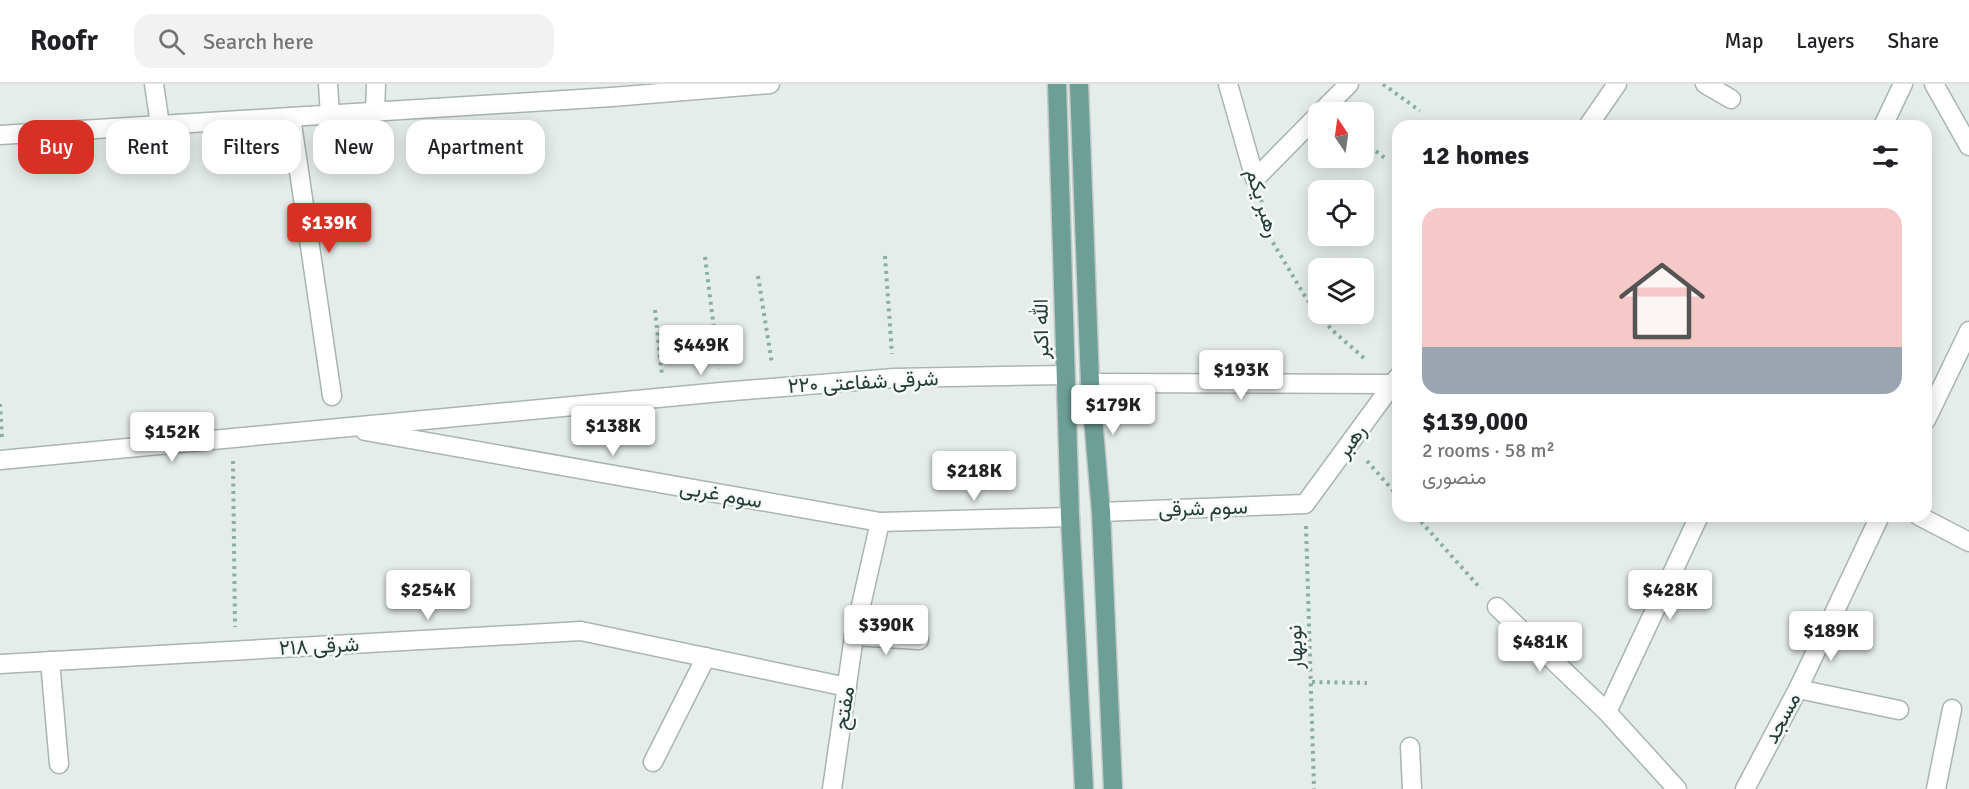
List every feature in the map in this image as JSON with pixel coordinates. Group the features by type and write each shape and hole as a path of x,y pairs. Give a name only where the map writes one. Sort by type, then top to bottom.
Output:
{"main road":[{"name":"الله اکبر","path":"1057,84 1070,517 1084,789"},
{"path":"1079,84 1090,383 1101,512 1113,789"}],"street":[{"path":"154,84 159,120"},
{"path":"328,84 330,115"},
{"path":"375,112 376,84"},
{"path":"190,123 375,112 611,91 770,84"},
{"name":"رهبر یکم","path":"1228,84 1255,178"},
{"path":"1332,102 1349,84"},
{"path":"1592,120 1617,84"},
{"path":"1706,84 1731,99"},
{"path":"1886,120 1903,84"},
{"path":"1934,84 1969,146"},
{"path":"291,117 332,396"},
{"path":"1255,178 1308,126"},
{"path":"0,135 106,128"},
{"path":"1932,408 1969,331"},
{"name":"۲۲۰ شرقی شفاعتی","path":"2,460 232,439 340,426 776,387 894,378 1065,375"},
{"path":"1090,383 1392,381"},
{"name":"رهبر","path":"1305,504 1392,385"},
{"name":"سوم غربی","path":"340,426 880,522 1070,517"},
{"name":"سوم شرقی","path":"1101,512 1305,504"},
{"name":"مفتح","path":"832,789 854,636 880,522"},
{"path":"1607,712 1697,522"},
{"name":"مسجد","path":"1745,789 1798,689 1877,522"},
{"path":"1931,522 1969,542"},
{"path":"1497,608 1607,712 1677,789"},
{"name":"۲۱۸ شرقی","path":"0,664 581,631 847,687"},
{"path":"854,636 919,640"},
{"path":"653,762 706,657"},
{"path":"50,661 59,764"},
{"path":"1798,689 1899,710"},
{"path":"1936,789 1952,709"},
{"path":"1410,747 1412,789"}],"path":[{"path":"1383,84 1420,111"},
{"path":"1374,150 1386,159"},
{"name":"رهبر یکم","path":"1255,178 1272,241 1308,300"},
{"path":"885,256 894,378"},
{"path":"705,257 722,392"},
{"path":"758,276 776,387"},
{"path":"655,310 664,398"},
{"name":"رهبر یکم","path":"1327,324 1392,379"},
{"path":"0,404 2,460"},
{"path":"232,439 235,650"},
{"path":"1350,442 1392,489"},
{"name":"نوبهار","path":"1305,504 1314,789"},
{"path":"1421,522 1497,608"},
{"path":"1312,682 1367,683"}]}
